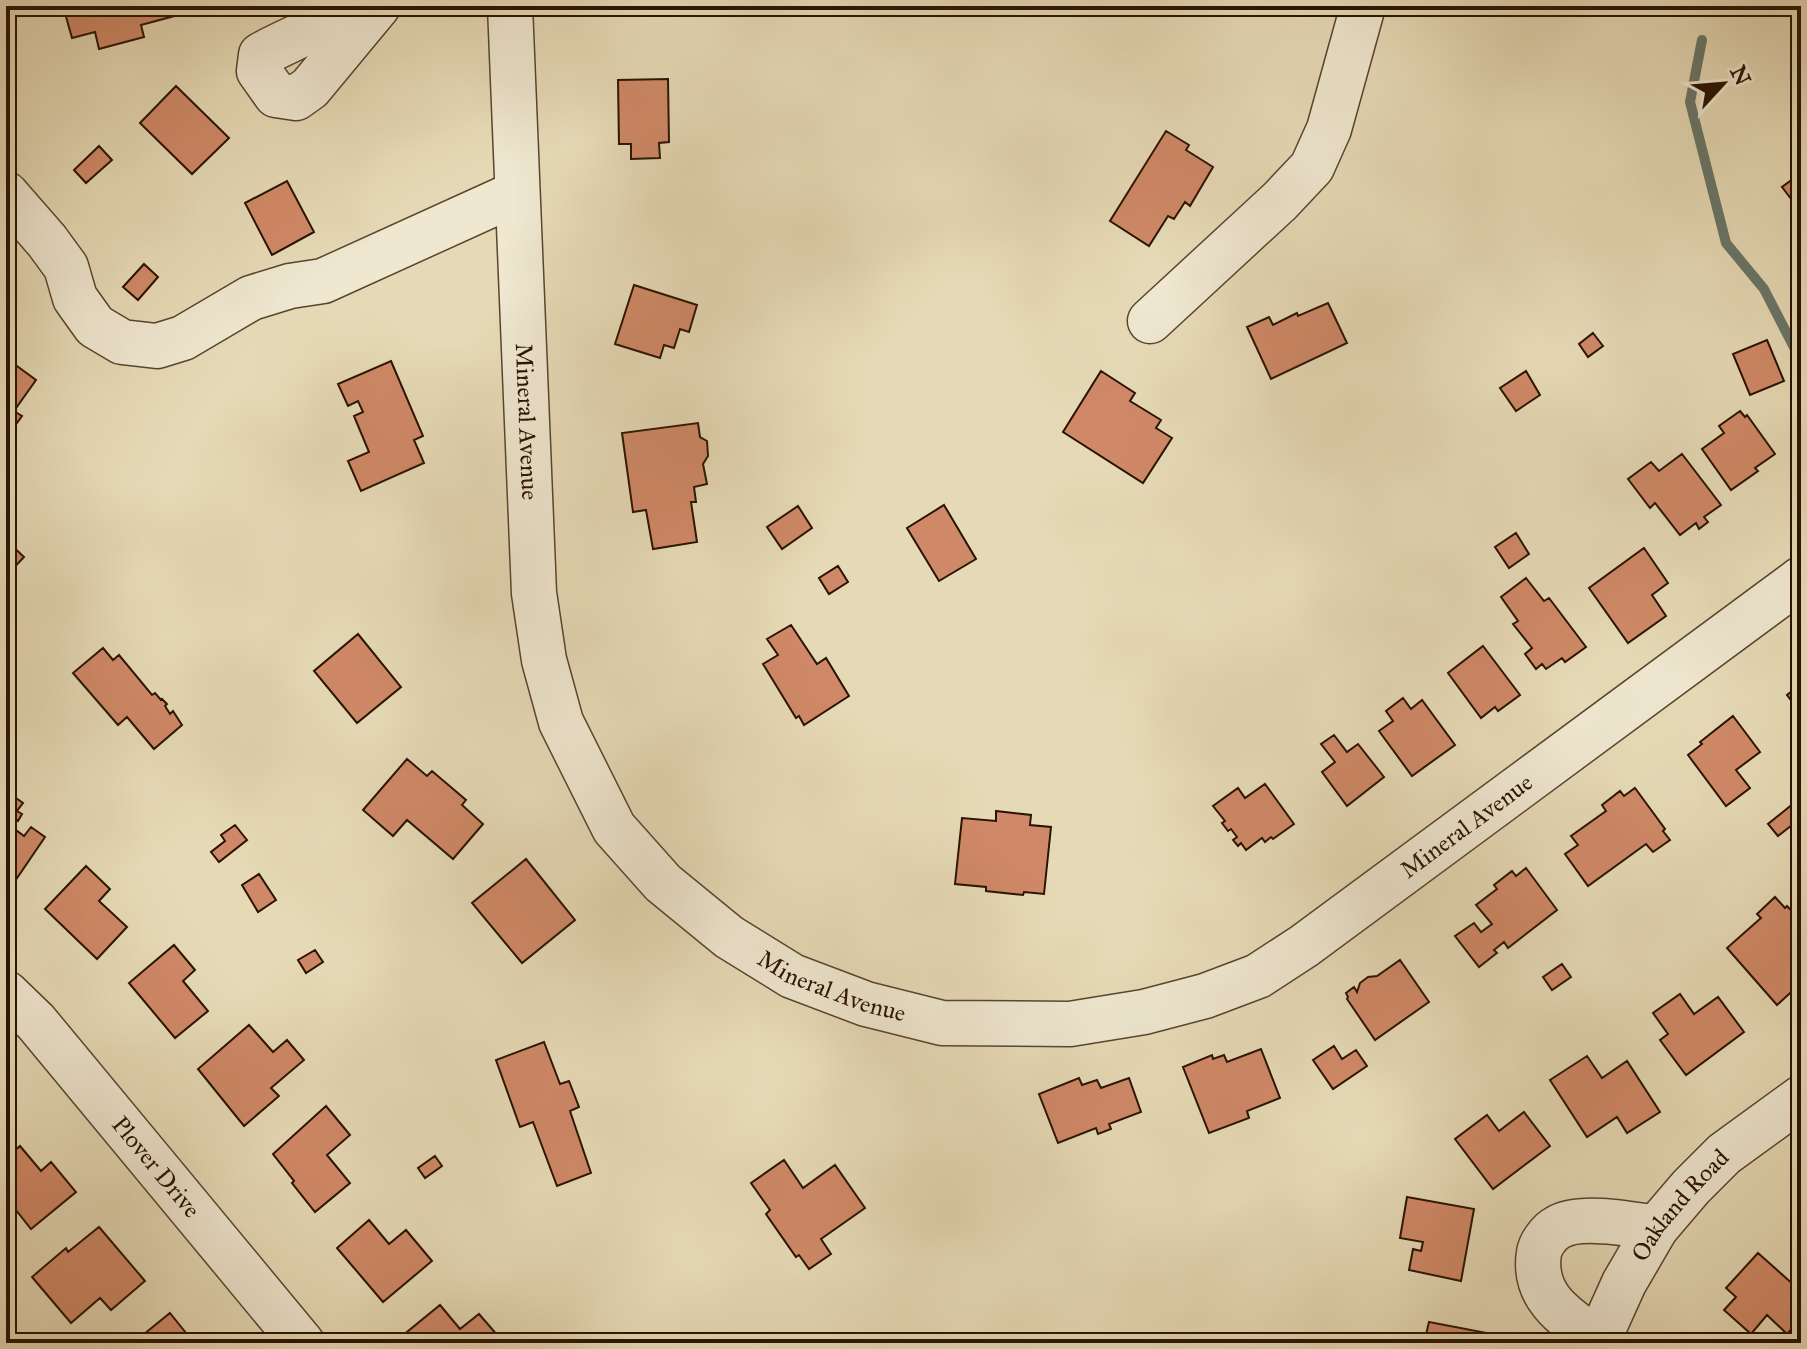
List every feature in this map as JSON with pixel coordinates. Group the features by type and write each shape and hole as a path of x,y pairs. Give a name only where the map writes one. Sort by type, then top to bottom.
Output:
{"street":[{"path":"343,6 335,16 261,55 259,71 276,95 296,98 310,88 378,6"},
{"name":"Mineral Avenue","path":"510,6 534,593 544,660 561,722 614,828 663,883 729,937 792,976 866,1004 942,1023 1070,1024 1144,1012 1205,996 1258,976 1304,946 1801,579"},
{"path":"1150,321 1280,201 1312,167 1329,129 1363,6"},
{"path":"6,194 66,267 75,298 95,326 122,342 157,346 183,338 251,298 290,286 323,281 517,193"},
{"name":"Plover Drive","path":"6,993 36,1022 302,1343"},
{"name":"Oakland Road","path":"1598,1341 1624,1283 1656,1228 1724,1154 1801,1098"},
{"path":"1598,1341 1564,1316 1545,1294 1537,1269 1540,1247 1556,1228 1573,1223 1606,1221 1656,1228"}],"building":[{"path":"63,6 191,6 193,11 141,25 144,37 99,49 95,32 72,38"},
{"path":"668,79 669,142 659,143 660,158 631,159 631,144 619,144 618,80"},
{"path":"176,86 229,138 192,174 140,123"},
{"path":"1166,131 1189,145 1186,150 1213,167 1190,206 1185,202 1174,219 1168,216 1149,246 1110,221"},
{"path":"99,146 112,160 86,183 74,170"},
{"path":"1801,173 1801,212 1782,187"},
{"path":"287,181 314,232 272,255 245,203"},
{"path":"144,264 158,277 138,300 123,287"},
{"path":"634,285 697,305 689,332 680,329 674,348 664,345 660,358 615,344"},
{"path":"1328,303 1347,343 1271,379 1247,327 1269,317 1273,325"},
{"path":"1593,333 1603,346 1588,357 1579,344"},
{"path":"1767,340 1784,381 1750,395 1733,354"},
{"path":"6,358 36,380 14,411 22,416 6,438"},
{"path":"391,361 423,436 414,440 424,463 361,491 348,461 369,452 354,416 363,412 358,401 348,406 338,384"},
{"path":"1101,371 1135,393 1130,401 1161,420 1156,428 1172,438 1143,483 1063,432"},
{"path":"1526,371 1540,395 1516,411 1500,388"},
{"path":"1740,411 1745,417 1747,415 1775,454 1731,490 1702,449 1724,433 1719,426"},
{"path":"698,423 700,437 707,441 708,456 703,464 707,484 694,487 696,502 691,502 697,542 653,549 646,510 633,512 622,433"},
{"path":"1682,454 1721,505 1704,517 1708,522 1699,529 1696,523 1680,535 1655,503 1650,508 1628,479 1651,462 1659,471"},
{"path":"944,505 976,559 939,581 907,528"},
{"path":"798,506 812,528 782,549 767,527"},
{"path":"1516,533 1529,554 1509,568 1495,547"},
{"path":"6,540 24,557 7,575 6,574"},
{"path":"1644,548 1668,583 1652,595 1666,616 1628,643 1589,588"},
{"path":"838,566 848,582 829,594 819,578"},
{"path":"1526,578 1544,601 1549,598 1586,647 1565,662 1562,658 1546,669 1542,664 1536,669 1525,654 1532,648 1513,624 1518,621 1501,597"},
{"path":"791,625 817,664 826,658 849,696 804,725 799,716 796,718 763,664 778,655 767,639"},
{"path":"358,634 401,687 357,723 314,671"},
{"path":"1483,646 1520,695 1498,711 1495,707 1481,718 1448,673"},
{"path":"103,648 113,660 119,655 152,695 155,693 167,704 165,706 170,714 173,711 182,725 154,749 127,717 118,725 73,673"},
{"path":"1801,684 1801,714 1787,695"},
{"path":"1403,698 1411,709 1422,700 1455,745 1412,776 1379,731 1393,721 1386,711"},
{"path":"1733,716 1760,752 1736,770 1750,788 1726,806 1688,755"},
{"path":"1334,735 1347,752 1358,744 1384,777 1347,806 1322,772 1335,762 1321,744"},
{"path":"407,759 427,776 432,771 466,800 462,805 483,824 453,859 407,820 393,836 363,810"},
{"path":"1265,784 1294,824 1273,839 1271,837 1265,842 1262,838 1246,850 1241,843 1238,846 1233,840 1237,837 1231,829 1228,831 1222,823 1225,821 1213,806 1238,788 1245,798"},
{"path":"1635,788 1670,840 1653,852 1646,844 1588,886 1565,854 1578,845 1571,836 1606,811 1602,805 1620,791 1624,796"},
{"path":"6,791 23,803 17,811 22,814 18,821 13,817 8,824 24,836 31,827 45,837 13,884 6,878"},
{"path":"1794,803 1801,812 1801,818 1778,836 1768,824"},
{"path":"996,811 1031,815 1030,825 1051,827 1044,894 986,891 986,887 955,884 962,818 996,821"},
{"path":"235,825 247,840 219,862 211,852 225,841 221,835"},
{"path":"526,859 575,920 522,963 472,903"},
{"path":"86,866 110,889 99,901 127,927 97,959 45,909"},
{"path":"1526,868 1557,910 1508,948 1504,942 1494,950 1497,953 1479,967 1455,936 1474,923 1481,932 1492,924 1476,905 1497,889 1494,885 1512,871 1516,876"},
{"path":"259,874 276,900 258,912 242,885"},
{"path":"1775,897 1801,921 1801,983 1777,1005 1727,948 1761,918 1757,914"},
{"path":"174,945 195,970 183,981 208,1011 175,1038 129,983"},
{"path":"315,950 323,962 306,973 298,960"},
{"path":"1400,960 1429,1002 1375,1040 1346,993 1354,987 1357,992 1360,983 1368,977 1377,976"},
{"path":"1562,964 1571,977 1552,990 1543,977"},
{"path":"1680,994 1694,1014 1718,997 1744,1032 1686,1075 1660,1040 1668,1034 1653,1013"},
{"path":"249,1025 273,1052 287,1040 304,1060 271,1088 279,1096 244,1126 198,1069"},
{"path":"544,1042 560,1084 569,1081 579,1107 570,1111 591,1173 557,1186 533,1122 520,1127 496,1060"},
{"path":"1334,1046 1342,1059 1356,1050 1367,1066 1333,1089 1313,1060"},
{"path":"1261,1049 1280,1098 1247,1111 1249,1118 1209,1133 1183,1067 1212,1055 1213,1059 1224,1055 1227,1062"},
{"path":"1587,1056 1602,1078 1627,1061 1660,1112 1627,1133 1617,1117 1587,1137 1550,1080"},
{"path":"1079,1078 1082,1085 1097,1080 1101,1088 1129,1078 1141,1112 1109,1124 1111,1129 1098,1134 1096,1128 1058,1143 1039,1094"},
{"path":"326,1106 350,1135 327,1155 350,1183 315,1212 273,1154"},
{"path":"1524,1112 1550,1146 1493,1189 1455,1139 1487,1115 1499,1131"},
{"path":"20,1146 41,1171 51,1162 76,1192 31,1229 8,1200 6,1202 6,1158"},
{"path":"435,1156 442,1166 425,1178 418,1168"},
{"path":"784,1160 803,1188 835,1165 865,1208 821,1239 831,1254 809,1269 799,1255 796,1257 766,1214 770,1210 751,1183"},
{"path":"1407,1197 1474,1209 1461,1281 1409,1270 1413,1249 1421,1251 1423,1242 1400,1238"},
{"path":"369,1220 389,1244 406,1230 432,1261 383,1302 337,1248"},
{"path":"99,1227 145,1281 111,1310 100,1298 71,1323 32,1277 66,1248 68,1252"},
{"path":"1758,1253 1795,1286 1791,1290 1801,1299 1801,1319 1787,1334 1767,1315 1751,1334 1724,1310 1736,1297 1726,1288"},
{"path":"440,1305 460,1329 479,1314 498,1336 490,1343 416,1343 407,1332"},
{"path":"170,1313 194,1343 133,1343"},
{"path":"1429,1322 1492,1334 1491,1343 1424,1343"}],"waterway":[{"path":"1702,40 1690,102 1726,243 1764,289 1801,361"}]}
